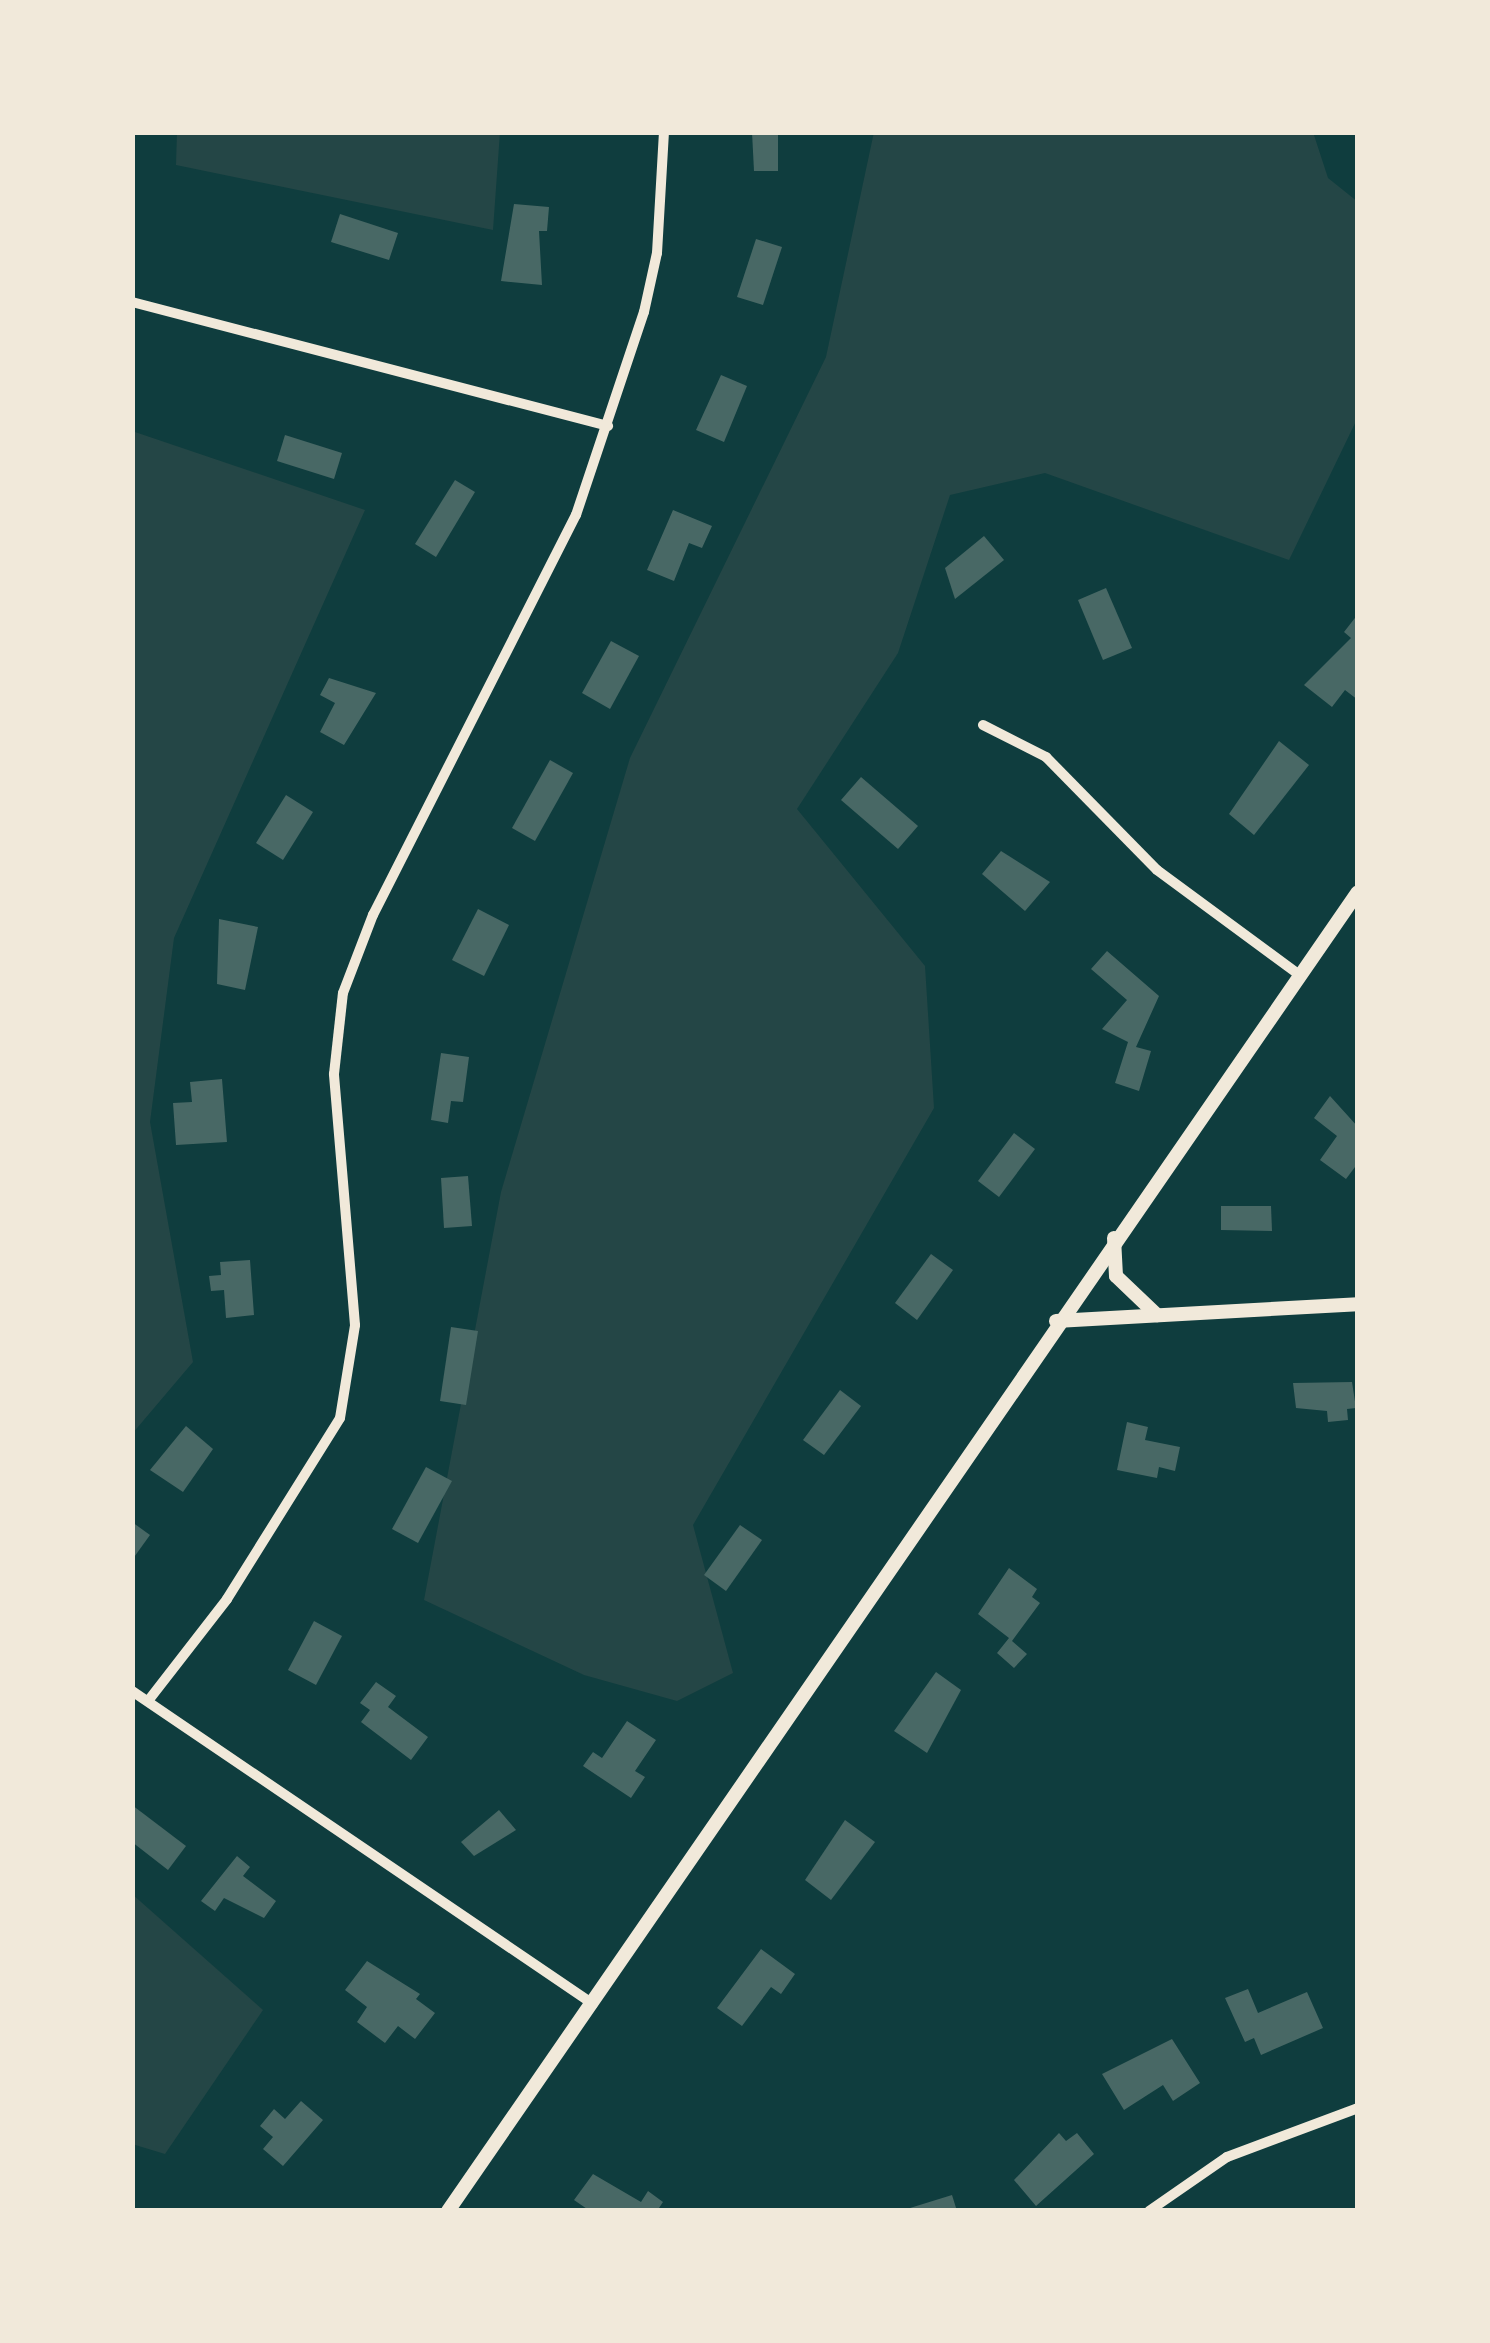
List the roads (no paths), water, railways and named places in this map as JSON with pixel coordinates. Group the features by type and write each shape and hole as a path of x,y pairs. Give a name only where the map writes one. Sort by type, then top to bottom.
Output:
{"street":[{"path":"148,1701 227,1599 340,1418 355,1325 334,1074 343,993 373,915 576,515 608,426 657,253 664,132"},
{"path":"132,302 608,426"},
{"path":"983,725 1046,757 1157,870 1298,974"},
{"path":"452,2210 1056,1321 1358,892"},
{"path":"1114,1238 1116,1276 1157,1315"},
{"path":"1056,1321 1358,1304"},
{"path":"132,1690 593,2004"},
{"path":"1149,2211 1227,2157 1358,2108"}]}
